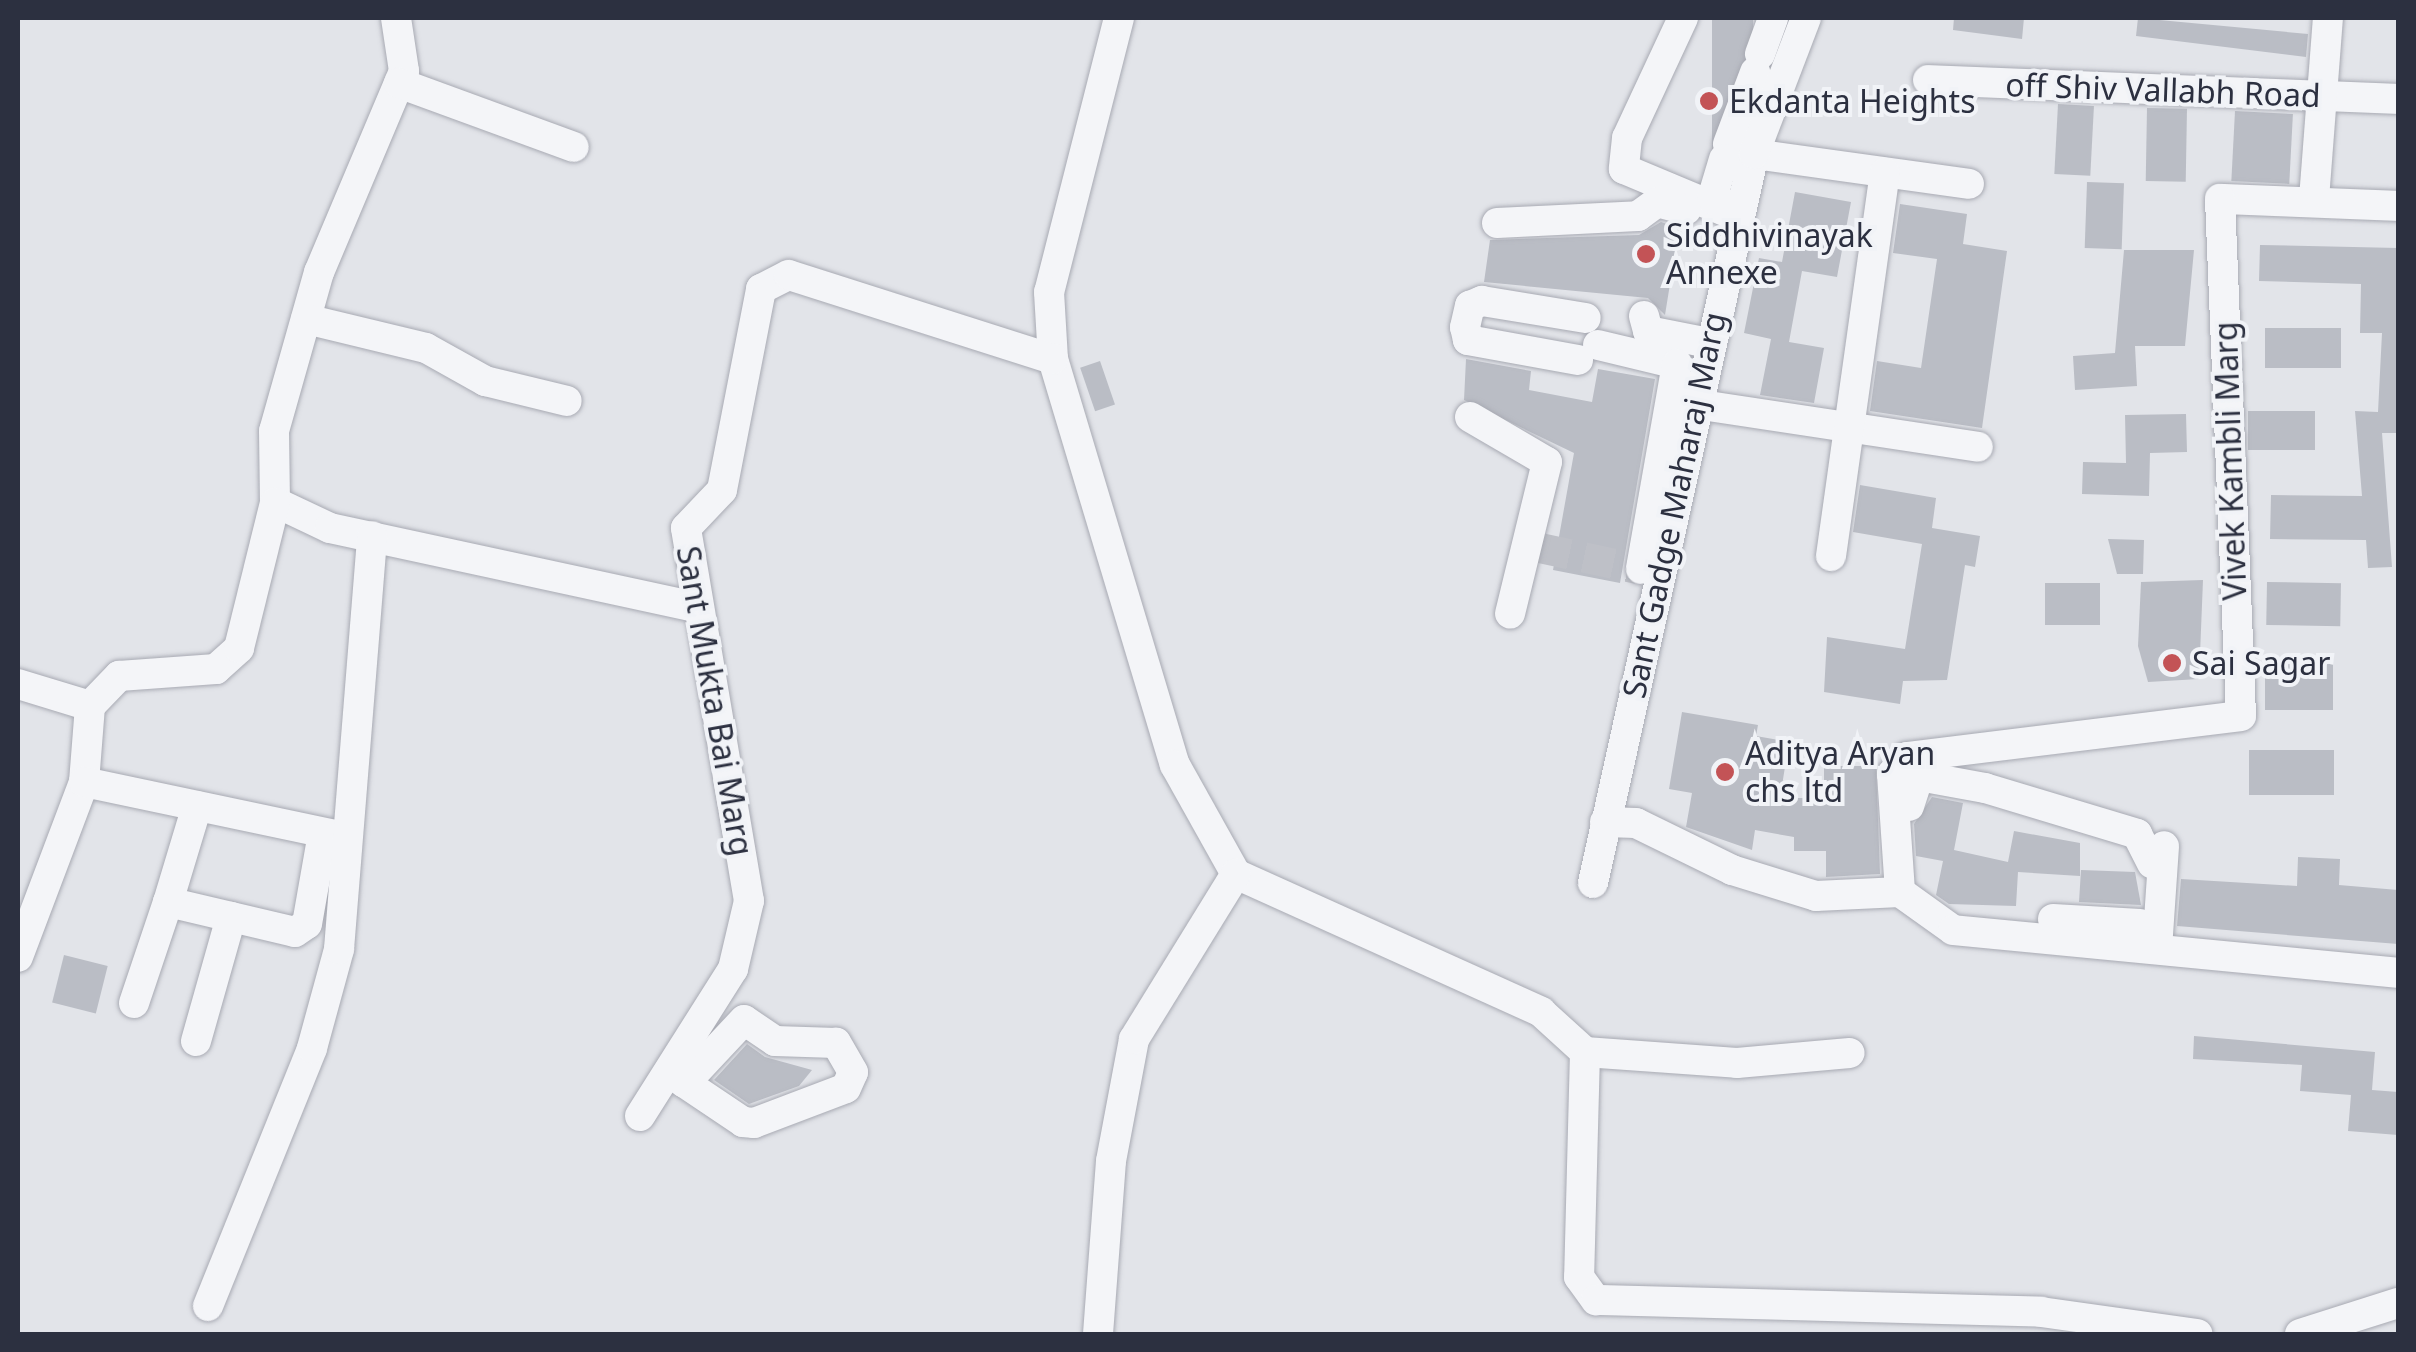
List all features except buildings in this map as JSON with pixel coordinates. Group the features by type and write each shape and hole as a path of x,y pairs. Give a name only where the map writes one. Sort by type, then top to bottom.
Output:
{"street":[{"path":"18,956 84,782 90,706 119,676 216,669 240,648 276,502 274,431 306,319 398,83 396,18"},
{"path":"1119,18 1049,292 1053,359 1175,765 1236,874 1542,1012 1585,1052 1737,1062 1850,1053"},
{"path":"1683,18 1627,138 1624,169 1729,221"},
{"path":"1755,111 1758,63 1773,18"},
{"name":"Sant Gadge Maharaj Marg","path":"1593,883 1695,404 1697,355 1729,221 1735,153 1806,18"},
{"path":"2314,199 2328,18"},
{"name":"off Shiv Vallabh Road","path":"1928,80 2398,99"},
{"path":"398,83 574,147"},
{"path":"1735,153 1969,184"},
{"path":"1831,556 1885,173"},
{"name":"Vivek Kambli Marg","path":"1900,892 1896,762 2240,716 2220,200 2314,199 2398,206"},
{"path":"1497,223 1638,216 1657,202 1729,221"},
{"name":"Sant Mukta Bai Marg","path":"640,1116 677,1078 732,969 749,902 694,607 686,528 722,490 761,289 776,276 1053,359"},
{"path":"1644,316 1648,331 1697,355"},
{"path":"306,319 426,348 486,381 567,401"},
{"path":"1583,338 1697,355"},
{"path":"1658,572 1638,569 1697,355"},
{"path":"1695,404 1978,447"},
{"path":"1470,417 1546,459 1533,546 1510,614"},
{"path":"276,502 372,536 694,607"},
{"path":"208,1306 312,1048 339,949 336,835 372,536"},
{"path":"18,684 90,706"},
{"path":"2011,926 1941,907 1910,875 1912,778 1985,788 2137,834 2158,855 2149,937"},
{"path":"84,782 336,835"},
{"path":"134,1004 197,806"},
{"path":"1606,822 1636,823 1816,896 1900,892 1953,930 2011,926 2149,937 2398,972"},
{"path":"168,902 301,930 336,835"},
{"path":"1098,1334 1110,1161 1134,1039 1236,874"},
{"path":"196,1042 231,918"},
{"path":"744,1020 776,1042 836,1044 853,1072 846,1088 754,1123 677,1078 744,1020"},
{"path":"1585,1052 1579,1277 1596,1300 1928,1322 2041,1312 2197,1334"},
{"path":"2300,1334 2398,1303"}],"tunnel":[{"path":"1540,548 1638,569"}],"place":[{"name":"Ekdanta Heights","path":"1709,101"},
{"name":"Siddhivinayak Annexe","path":"1646,254"},
{"name":"Sai Sagar","path":"2172,663"},
{"name":"Aditya Aryan chs ltd","path":"1725,772"}]}
